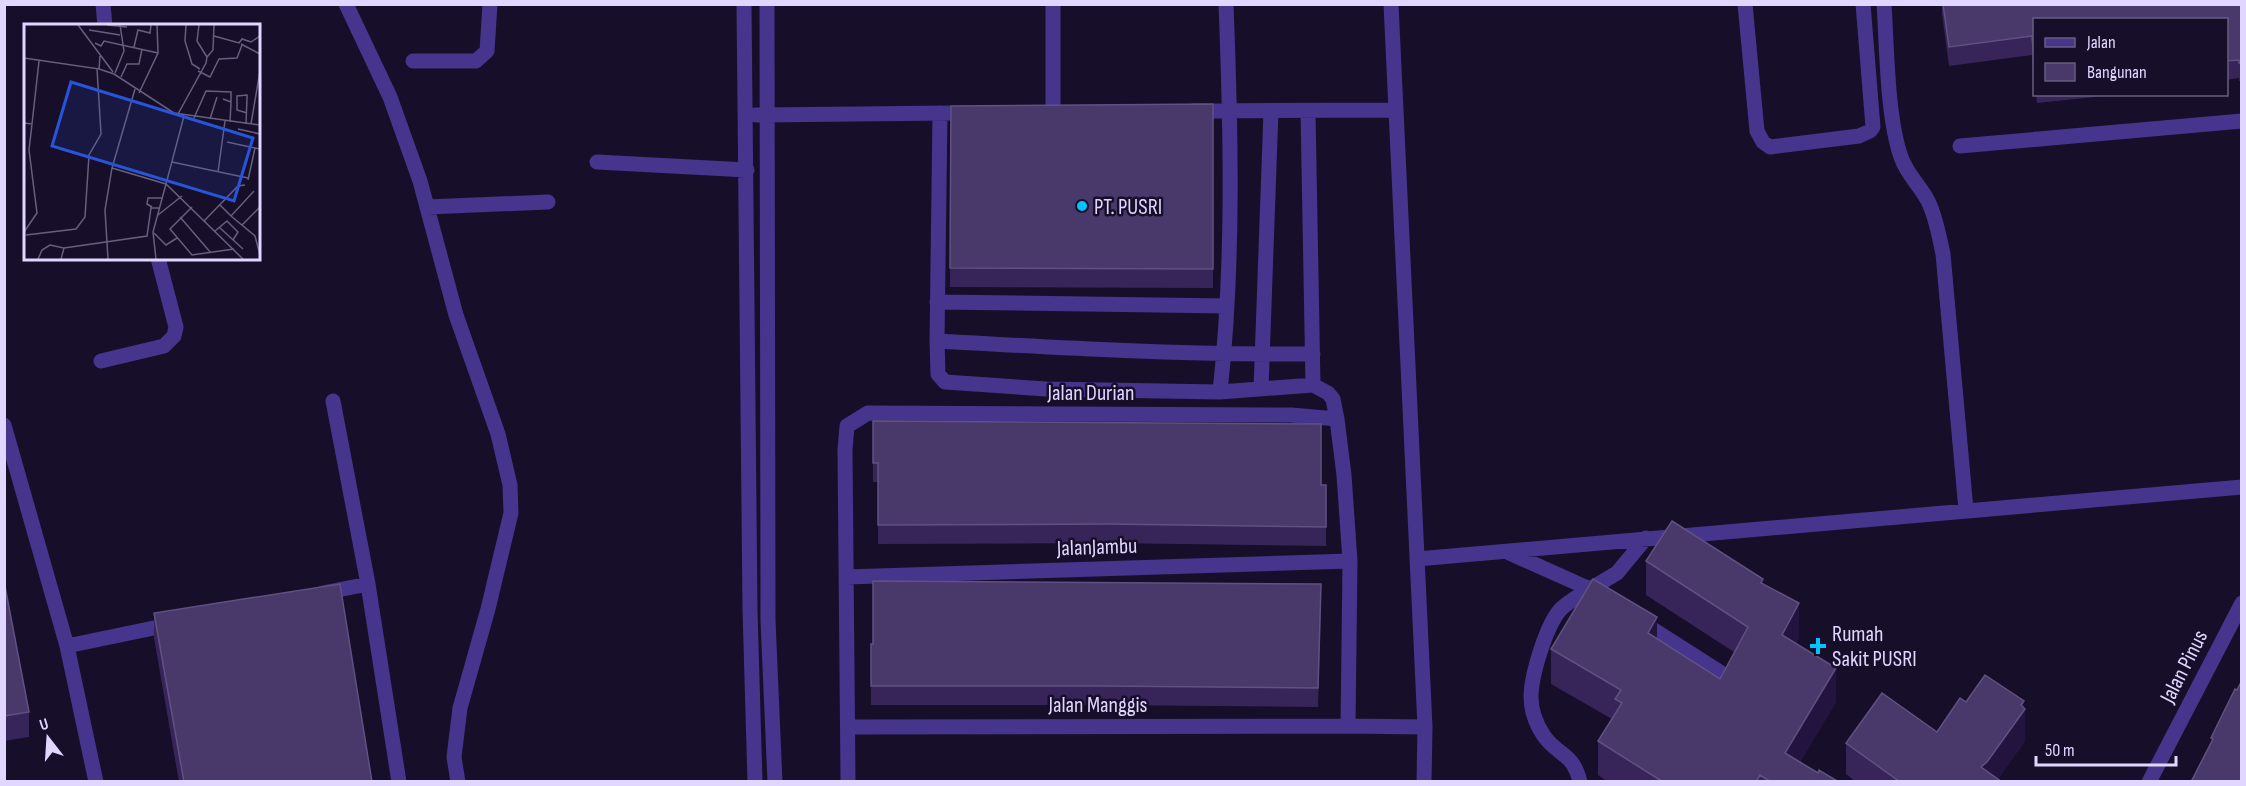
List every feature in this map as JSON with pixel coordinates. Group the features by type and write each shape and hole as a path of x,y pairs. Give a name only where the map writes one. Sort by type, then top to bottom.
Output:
{"street":[{"path":"104,4 105,24"},
{"path":"346,4 390,97 420,181 456,315 498,434 510,485 511,513 488,609 460,708 454,757 458,782"},
{"path":"413,61 476,61 483,57 487,51 490,4"},
{"path":"744,4 750,610 755,782"},
{"path":"767,4 765,114 768,314 768,620 775,782"},
{"path":"1053,4 1053,112"},
{"path":"1220,392 1227,306 1230,111 1227,4"},
{"path":"1391,4 1425,727 1424,782"},
{"path":"1745,4 1756,131 1770,147 1859,136 1873,127 1863,4"},
{"path":"1884,4 1893,118 1901,156 1912,179 1927,199 1935,220 1943,254 1966,510"},
{"path":"1183,111 1395,110"},
{"path":"1261,389 1271,111"},
{"path":"1308,111 1313,385"},
{"path":"746,115 963,112"},
{"path":"940,113 937,341 938,374 945,381 1046,389 1220,392 1313,385 1328,393 1333,399 1344,475 1350,561 1348,726"},
{"path":"1960,146 2241,121"},
{"path":"597,162 747,170"},
{"path":"427,207 548,202"},
{"path":"101,361 164,346 174,336 176,327 159,260"},
{"path":"937,302 1227,306"},
{"path":"937,341 1130,352 1313,354"},
{"path":"333,401 368,584 399,782"},
{"name":"Jalan Durian","path":"846,577 845,450 848,426 868,413 1291,415 1337,419"},
{"path":"4,426 67,646 96,782"},
{"path":"1417,559 2241,487"},
{"path":"1580,782 1577,768 1568,756 1546,738 1534,718 1531,696 1543,640 1560,610 1617,573 1647,538"},
{"path":"1504,551 1590,589 1723,674"},
{"name":"JalanJambu","path":"846,577 1350,561"},
{"path":"846,577 848,782"},
{"path":"310,596 368,584"},
{"name":"Jalan Pinus","path":"2149,782 2241,603"},
{"path":"67,646 183,622"},
{"name":"Jalan Manggis","path":"848,727 1425,727"}],"building":[{"path":"1943,4 2241,4 2241,62 2239,63 2239,60 2228,61 2228,18 2033,18 2033,48 2032,36 1949,47"},
{"name":"PT. PUSRI","path":"1213,104 1213,269 950,268 951,106"},
{"path":"873,421 1321,424 1321,485 1326,485 1326,527 1109,524 878,525 878,463 873,463"},
{"path":"1672,521 1763,579 1761,583 1799,603 1782,635 1836,668 1785,753 1818,773 1819,770 1839,782 1771,782 1760,775 1756,782 1663,782 1598,741 1622,703 1615,699 1621,690 1551,649 1593,579 1657,617 1648,633 1720,679 1748,627 1646,561"},
{"path":"4,581 29,712 4,716"},
{"path":"873,581 1321,584 1318,688 871,686"},
{"path":"340,584 372,782 184,782 154,613"},
{"path":"1985,675 2024,701 2021,705 2025,709 1981,767 2002,782 1900,782 1846,743 1882,693 1937,732 1960,698 1966,702"},
{"path":"2241,682 2241,782 2191,782 2235,689 2237,690"}],"place":[{"name":"PT. PUSRI","path":"1082,206"},
{"name":"Rumah Sakit PUSRI","path":"1818,646"}]}
